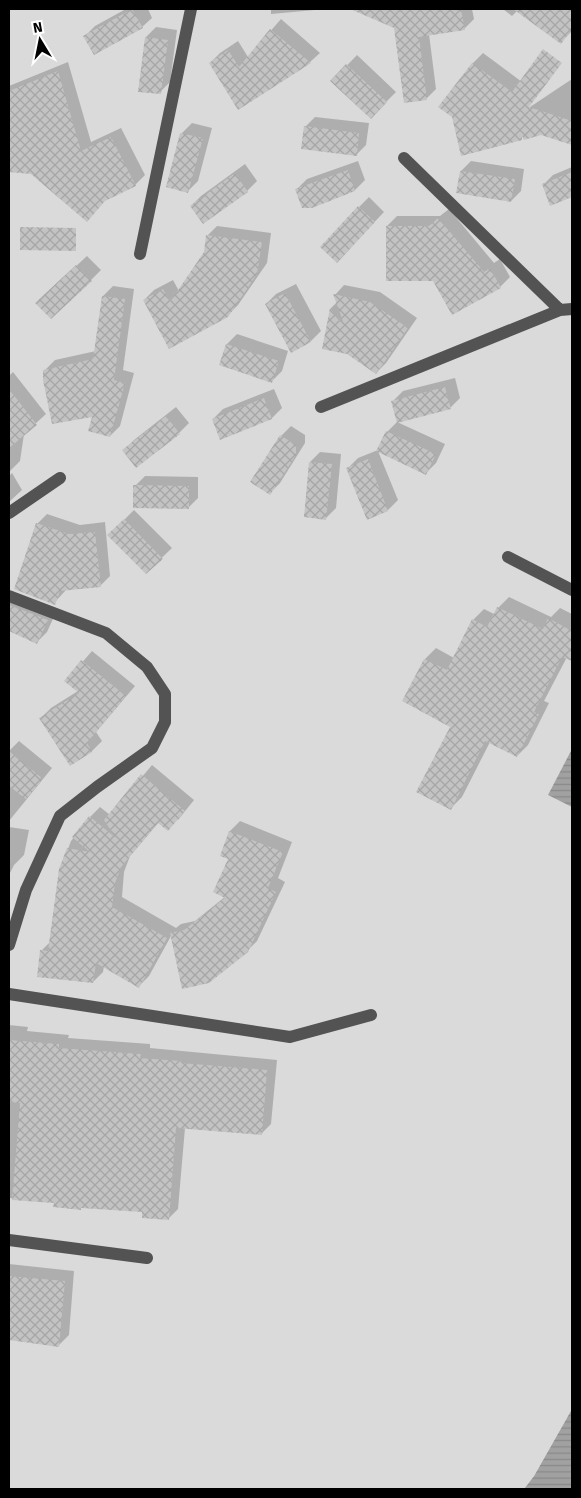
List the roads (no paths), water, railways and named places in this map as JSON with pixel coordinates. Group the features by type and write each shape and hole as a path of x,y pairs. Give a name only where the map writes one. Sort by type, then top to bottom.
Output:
{"lane":[{"path":"140,254 190,9"},
{"path":"321,407 566,310 404,158"},
{"path":"9,513 60,478"},
{"path":"508,557 572,590"},
{"path":"9,596 106,633 147,667 165,694 165,722 152,748 97,786 60,816 26,890 9,944"},
{"path":"9,994 290,1037 371,1014"},
{"path":"9,1240 147,1258"}]}
